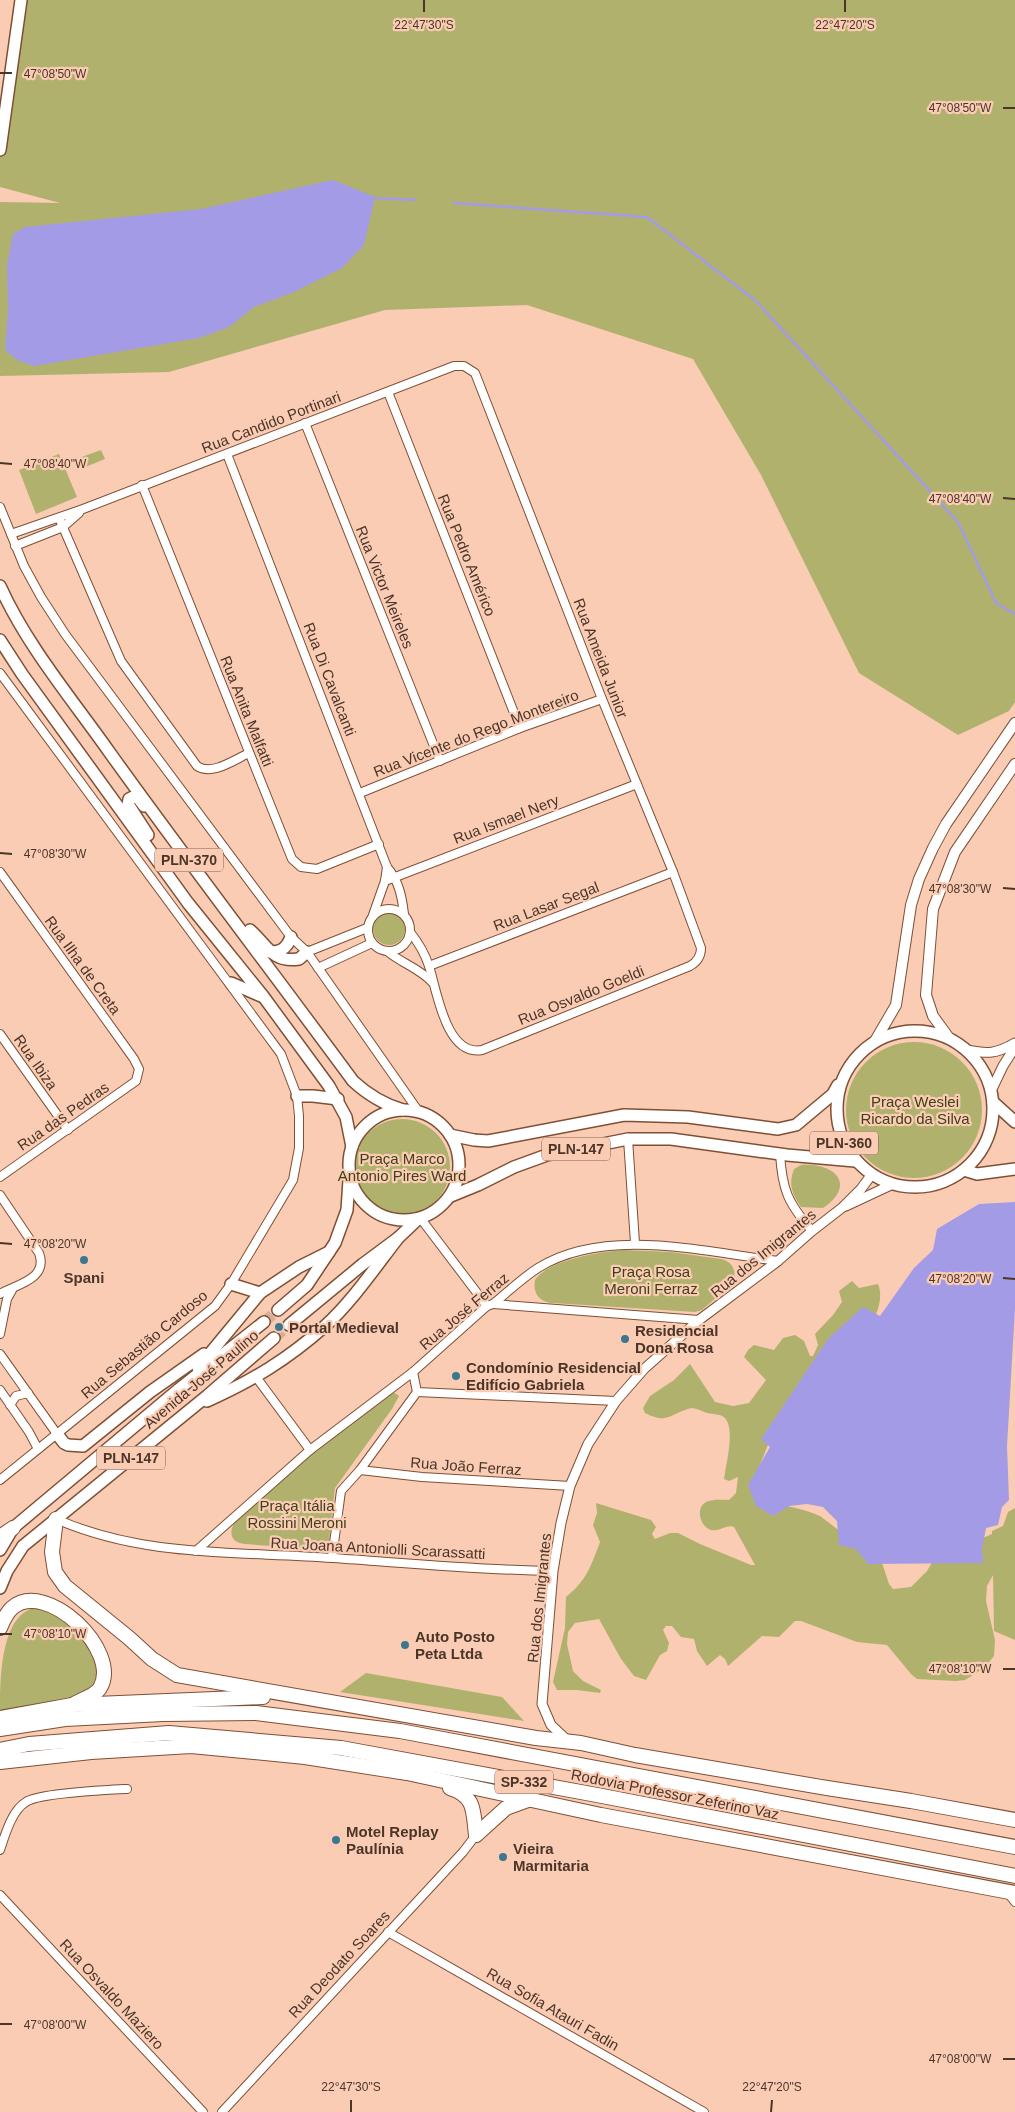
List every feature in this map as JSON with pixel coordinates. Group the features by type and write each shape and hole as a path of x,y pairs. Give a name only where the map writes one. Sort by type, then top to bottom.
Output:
{"highway":[{"path":"56,1519 52,1552 55,1572 65,1586 152,1659 177,1675 536,1738 581,1742 635,1755 1015,1820"},
{"path":"0,1537 13,1528"},
{"path":"0,1628 12,1607 23,1603 51,1604 66,1612 99,1650 104,1664 104,1679 99,1690 72,1705"},
{"path":"0,1718 72,1705 290,1696"},
{"name":"Rodovia Professor Zeferino Vaz","path":"0,1729 75,1719 163,1714 256,1713 400,1731 1015,1847"},
{"name":"Rodovia Professor Zeferino Vaz","path":"0,1750 29,1744 169,1734 341,1748 597,1794 1015,1876"},
{"path":"0,1762 91,1752 191,1746 305,1757 407,1773 528,1800 1012,1896"},
{"path":"407,1773 461,1791 471,1802 476,1835"},
{"path":"476,1835 506,1808 528,1800"}],"main road":[{"path":"0,150 21,0"},
{"name":"PLN-370","path":"0,586 22,628 168,834 235,920 353,1081 362,1090 387,1106 419,1112 437,1120 450,1135 458,1154 459,1176 451,1196 438,1210 418,1219 395,1220 374,1212 358,1197 350,1175 352,1147 348,1125 338,1099 263,996 188,903 22,674 0,640"},
{"name":"PLN-360","path":"875,1041 896,1004 911,906 926,864 946,824 1015,723"},
{"name":"PLN-360","path":"949,1038 933,1016 926,995 934,909 955,852 1015,764"},
{"path":"168,834 159,826 138,798 133,797 129,799 128,804 181,882 188,903"},
{"path":"235,920 252,932 270,952 282,959 299,959 306,952"},
{"path":"270,952 278,952 284,949 291,937"},
{"path":"231,983 263,996"},
{"name":"PLN-360","path":"912,1030 931,1032 949,1038 967,1050 982,1069 992,1096 992,1120 988,1137 982,1150 964,1170 942,1183 924,1187 902,1187 891,1184 872,1174 855,1160 840,1136 836,1108 841,1080 855,1058 875,1041 892,1033 912,1030"},
{"name":"PLN-147","path":"450,1135 474,1140 488,1140 624,1115 688,1117 778,1129 796,1125 833,1094 841,1080"},
{"path":"297,1096 338,1099"},
{"path":"992,1096 1015,1122"},
{"name":"PLN-370","path":"352,1147 359,1132 371,1120 386,1112 402,1110"},
{"name":"PLN-147","path":"451,1196 514,1167 547,1155 628,1139 671,1138 780,1153 855,1160"},
{"path":"964,1170 977,1174 1015,1169"},
{"path":"278,1310 307,1286 335,1243 347,1210 350,1175"},
{"path":"192,1408 267,1371 326,1325 398,1238 418,1219"},
{"path":"289,1325 363,1264 398,1238"},
{"path":"179,1389 222,1342 260,1293 300,1266 329,1252"},
{"path":"231,1284 260,1293"},
{"name":"Avenida José Paulino","path":"0,1550 13,1528 179,1389 264,1322"},
{"name":"Avenida José Paulino","path":"0,1588 7,1570 23,1546 192,1408 274,1338"},
{"path":"57,1434 68,1445 83,1446 150,1392 222,1342"}],"street":[{"name":"Rua Candido Portinari","path":"11,534 83,509 454,366 470,368"},
{"name":"Rua Ameida Junior","path":"470,368 479,378 602,699 673,872 701,948 698,959"},
{"name":"Rua Pedro Américo","path":"388,392 520,728"},
{"name":"Rua Victor Meireles","path":"305,423 440,762"},
{"name":"Rua Di Cavalcanti","path":"227,454 360,793 387,867 395,876 403,901 404,914"},
{"name":"Rua Anita Malfatti","path":"142,485 290,856 298,865 306,869 317,869 379,844"},
{"path":"0,507 24,566 65,634 291,937 318,968 419,1112"},
{"name":"Rua Candido Portinari","path":"15,546 63,527 83,509"},
{"path":"59,518 121,661 197,766 204,769 214,769 249,753"},
{"path":"0,673 231,983 281,1054 297,1096"},
{"name":"Rua Vicente do Rego Montereiro","path":"360,793 520,728 602,699"},
{"name":"Rua Ismael Nery","path":"385,881 637,784"},
{"path":"387,867 385,881 367,928 372,943 376,947 422,971 433,982"},
{"name":"Rua Ilha de Creta","path":"0,872 134,1059 139,1069 138,1076"},
{"name":"Rua Lasar Segal","path":"429,966 673,872"},
{"path":"373,915 378,911 389,908 400,911 404,914 410,926 410,932 404,944 393,951 386,951"},
{"path":"306,952 367,928"},
{"path":"410,932 418,943 429,966 433,982"},
{"path":"318,968 372,943"},
{"name":"Rua Osvaldo Goeldi","path":"433,982 455,1040 462,1047 482,1050 690,966 698,959"},
{"name":"Rua Ibiza","path":"0,1034 68,1130"},
{"path":"967,1050 985,1054 999,1052 1015,1043"},
{"path":"992,1096 1002,1066 1015,1047"},
{"name":"Rua das Pedras","path":"0,1177 136,1081 138,1076"},
{"name":"Rua Sebastião Cardoso","path":"0,1480 215,1306 231,1284 293,1180 300,1136 297,1096"},
{"path":"628,1139 635,1243"},
{"path":"780,1153 781,1179 786,1196 812,1230"},
{"name":"Rua dos Imigrantes","path":"568,1741 550,1725 542,1704 553,1571 561,1523 570,1486 588,1444 616,1401 644,1369 699,1320 778,1261 812,1230 843,1207 861,1189 872,1174"},
{"name":"Rua dos Imigrantes","path":"843,1207 891,1184"},
{"path":"0,1196 39,1253 40,1267 37,1274 12,1290 7,1299 0,1334"},
{"path":"418,1219 490,1305 699,1320"},
{"name":"Rua José Ferraz","path":"196,1551 310,1450 413,1372 490,1305 537,1268 576,1252 635,1243 778,1261"},
{"path":"0,1294 6,1290 12,1290"},
{"path":"0,1354 57,1434"},
{"path":"332,1558 341,1491 360,1470 417,1392 413,1372"},
{"path":"256,1377 310,1450"},
{"path":"0,1390 29,1432 38,1449"},
{"path":"417,1392 616,1401"},
{"path":"10,1405 16,1396 28,1393"},
{"name":"Rua João Ferraz","path":"360,1470 422,1477 570,1486"},
{"name":"Rua Joana Antoniolli Scarassatti","path":"56,1519 82,1531 136,1545 196,1551 553,1571"},
{"path":"0,1850 17,1810 25,1802 34,1798 127,1790"},
{"name":"Rua Deodato Soares","path":"222,2112 463,1852 476,1835"},
{"name":"Rua Osvaldo Maziero","path":"0,1896 203,2112"},
{"name":"Rua Sofia Atauri Fadin","path":"388,1932 704,2112"}],"green space":[{"path":"20,0 1015,0 1015,702 1009,711 958,735 859,673 761,475 693,359 527,305 385,310 169,372 0,376 0,202 60,203 0,187 0,150"},
{"path":"101,450 105,459 83,468 79,458"},
{"path":"59,454 77,497 36,514 19,470"},
{"path":"389,913 395,914 400,918 404,923 404,935 400,940 395,944 389,945 383,944 378,940 374,935 373,929 374,923 378,918 383,914"},
{"name":"Praça Weslei Ricardo da Silva","path":"914,1042 940,1047 952,1053 962,1062 971,1072 977,1084 982,1110 977,1136 971,1148 962,1158 952,1167 940,1173 914,1178 888,1173 876,1167 866,1158 857,1148 851,1136 846,1110 851,1084 857,1072 866,1062 876,1053 888,1047"},
{"name":"Praça Marco Antonio Pires Ward","path":"402,1119 420,1122 436,1133 447,1149 450,1167 447,1185 436,1201 420,1212 402,1215 384,1212 368,1201 357,1185 354,1167 357,1149 368,1133 384,1122"},
{"path":"801,1165 824,1167 838,1177 840,1183 839,1191 823,1208 801,1207 795,1198 791,1179 794,1169"},
{"name":"Praça Rosa Meroni Ferraz","path":"624,1250 671,1252 725,1260 733,1268 733,1283 702,1310 695,1312 552,1303 537,1296 535,1280 552,1267 576,1258"},
{"path":"852,1281 859,1288 878,1284 880,1299 876,1314 778,1420 755,1477 762,1500 820,1516 882,1563 889,1584 893,1589 911,1587 927,1571 934,1559 992,1534 992,1531 1003,1526 1008,1512 1015,1508 1015,1640 994,1631 993,1575 987,1586 986,1601 995,1640 994,1656 984,1668 965,1680 917,1679 887,1645 857,1642 801,1621 795,1621 779,1637 762,1636 728,1666 725,1659 720,1655 707,1666 697,1651 694,1639 681,1637 672,1626 666,1626 663,1630 669,1643 667,1651 660,1655 646,1680 634,1676 621,1659 599,1619 575,1623 568,1632 567,1644 573,1671 583,1681 601,1690 600,1693 557,1690 553,1682 565,1628 566,1597 584,1578 600,1542 593,1525 597,1513 596,1503 651,1520 656,1527 652,1534 655,1539 670,1533 678,1533 700,1544 755,1565 734,1527 728,1526 711,1530 704,1525 700,1517 701,1508 706,1502 729,1500 736,1493 738,1477 729,1481 724,1479 730,1435 726,1420 720,1415 694,1408 666,1418 657,1418 645,1413 643,1408 650,1396 674,1380 690,1364 715,1402 733,1406 749,1403 766,1380 744,1357 748,1350 754,1345 774,1350 783,1338 795,1335 804,1341 810,1356 813,1356 818,1345 815,1334 833,1315 842,1302 839,1291"},
{"name":"Praça Itália Rossini Meroni","path":"395,1393 399,1396 392,1409 335,1488 328,1548 322,1550 245,1544 233,1539 231,1532 236,1521 319,1448 388,1394"},
{"path":"34,1608 52,1612 81,1639 93,1654 97,1670 96,1678 85,1697 0,1715 2,1668 8,1636 14,1623 23,1614"},
{"path":"366,1673 502,1697 524,1721 340,1692"}],"shaded area":[{"path":"333,180 375,197 364,245 342,268 294,292 254,307 229,327 199,338 34,366 17,360 5,350 8,310 7,265 13,234 25,227 201,209"},
{"path":"1015,1202 1015,1309 1007,1446 1009,1500 1002,1507 998,1525 986,1528 982,1549 983,1563 868,1564 856,1549 839,1545 837,1521 823,1507 807,1504 789,1506 773,1516 756,1506 748,1485 770,1447 761,1439 828,1339 863,1307 880,1316 914,1268 933,1250 937,1229 979,1204"}],"waterway":[{"path":"371,198 415,200"},
{"path":"453,203 647,217 756,301 958,522 996,603 1015,614"}],"tunnel":[{"path":"264,1322 278,1310"},
{"path":"274,1338 289,1325"}],"place":[{"name":"Spani","path":"84,1260"},
{"name":"Portal Medieval","path":"279,1327"},
{"name":"Residencial Dona Rosa","path":"625,1339"},
{"name":"Condomínio Residencial Edifício Gabriela","path":"456,1376"},
{"name":"Auto Posto Peta Ltda","path":"405,1645"},
{"name":"Motel Replay Paulínia","path":"336,1840"},
{"name":"Vieira Marmitaria","path":"503,1857"}]}
